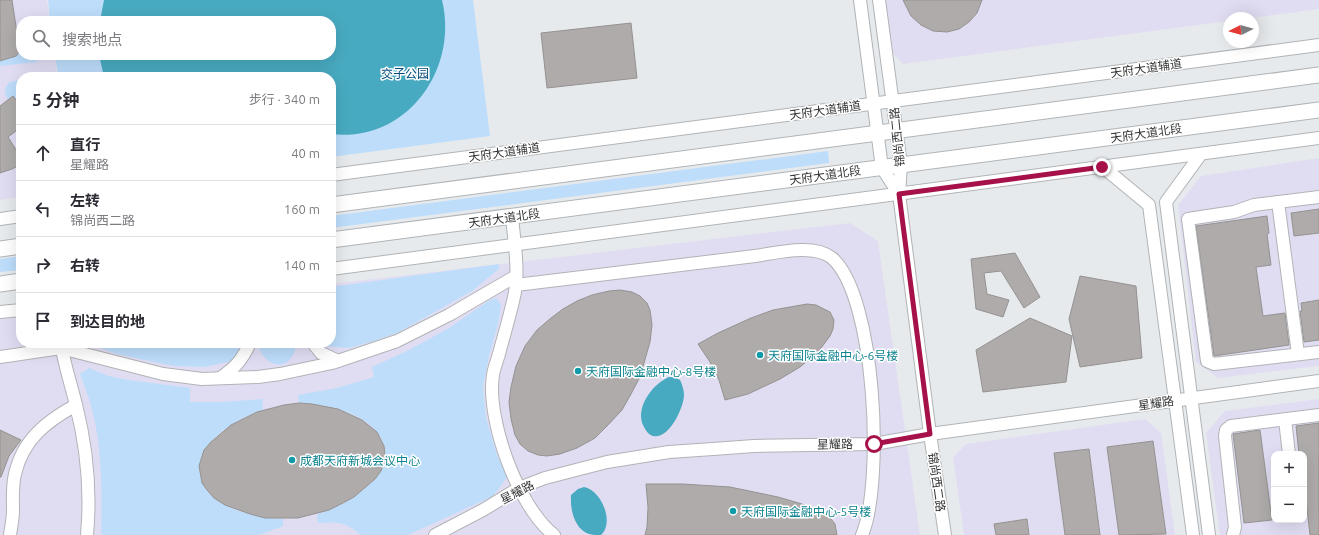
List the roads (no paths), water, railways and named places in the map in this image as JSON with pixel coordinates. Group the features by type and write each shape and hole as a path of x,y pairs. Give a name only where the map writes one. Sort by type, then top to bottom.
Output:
{"main road":[{"path":"336,204 1319,75"},
{"name":"天府大道北段","path":"336,239 1319,110"},
{"path":"0,249 16,247"},
{"path":"0,284 16,282"}],"street":[{"path":"860,0 882,168 899,194"},
{"name":"锦尚西二路","path":"878,0 901,165 899,194 930,434 945,535"},
{"name":"天府大道辅道","path":"336,174 1319,45"},
{"path":"336,268 1319,138"},
{"path":"1201,154 1166,202 1209,535"},
{"path":"1102,167 1149,205 1193,535"},
{"path":"1319,197 1254,205 1234,212 1188,219 1207,361 1214,364 1319,352"},
{"path":"1278,202 1298,354"},
{"path":"512,216 515,244 516,280 514,298 493,375 493,409 503,451 519,488 528,505 547,530 554,535"},
{"path":"0,219 16,217"},
{"path":"72,348 163,374 202,379 280,374 338,361 397,341 516,280 789,251 806,250 819,252 831,258 842,270 851,286 860,317 869,364 873,398 874,444 869,506 862,535"},
{"path":"0,312 16,310"},
{"path":"0,357 46,348"},
{"path":"62,348 76,405 88,468 89,498 87,535"},
{"path":"220,378 232,370 243,357 248,348"},
{"path":"317,348 321,353 338,361"},
{"name":"星耀路","path":"435,535 483,510 519,488 545,478 607,462 669,452 754,446 874,444 930,434 1319,381"},
{"path":"10,535 13,512 14,475 25,448 36,433 46,423 76,405"},
{"path":"1233,535 1235,527 1225,436 1226,430 1231,426 1319,416"},
{"path":"1285,420 1289,451"}],"place":[{"name":"天府国际金融中心-6号楼","path":"760,355"},
{"name":"天府国际金融中心-8号楼","path":"578,371"},
{"name":"成都天府新城会议中心","path":"292,460"},
{"name":"天府国际金融中心-5号楼","path":"733,511"}],"park label":[{"name":"交子公园","path":"405,73"}]}
